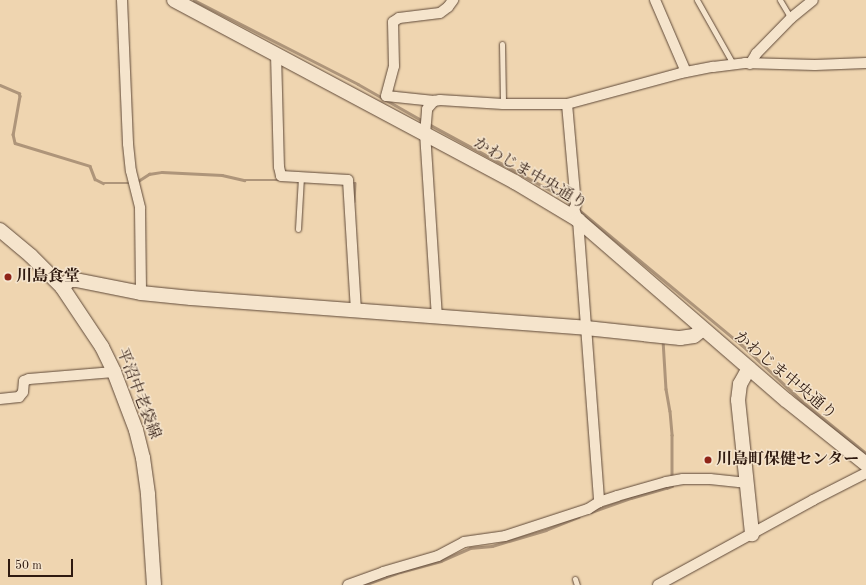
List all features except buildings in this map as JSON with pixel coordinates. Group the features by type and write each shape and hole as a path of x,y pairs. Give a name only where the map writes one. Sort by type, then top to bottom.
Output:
{"street":[{"path":"122,0 128,144 131,171 140,208 141,293"},
{"path":"453,0 448,7 440,13 399,18 393,22 394,66 386,96 434,101 440,100 503,104 567,104 686,72 733,64 815,65 866,63"},
{"path":"655,0 686,72"},
{"path":"750,64 756,54 791,18 813,0"},
{"name":"かわじま中央通り","path":"180,1 276,54 426,126 515,182 576,211 703,329 866,464"},
{"path":"276,54 279,167 281,176 348,180 356,311"},
{"path":"434,101 427,109 426,126 437,318"},
{"path":"567,104 599,502"},
{"name":"平沼中老袋線","path":"0,230 31,256 62,286 102,346 114,372 136,430 145,470 154,585"},
{"path":"62,286 70,280 76,280 141,293 437,318 586,328 680,338 694,336 703,329"},
{"path":"749,368 740,384 738,400 748,483 752,534"},
{"path":"0,399 19,397 23,392 24,381 29,378 114,372"},
{"path":"658,585 669,582 752,534 866,474"},
{"path":"348,585 383,572 438,556 464,542 505,536 588,509 599,502 666,482 683,479 710,479 748,483"}],"lane":[{"path":"697,0 733,64"},
{"path":"780,0 791,18"},
{"path":"502,44 503,104"},
{"path":"298,229 301,177"},
{"path":"575,579 577,585"}],"waterway":[{"path":"194,0 358,84 423,121"},
{"path":"0,85 19,93 20,96 13,134 15,143 90,166 95,179 103,183 130,183"},
{"path":"429,124 559,195 573,205"},
{"path":"135,183 149,174 162,172 222,175 244,180 281,180"},
{"path":"350,183 355,183 354,201"},
{"path":"578,209 742,345 802,401 866,453"},
{"path":"663,340 666,389 672,435 672,479"},
{"path":"591,512 631,498 667,488 672,486 672,484"},
{"path":"364,585 400,572 441,561 470,548 492,546 546,530 579,517"}],"place":[{"name":"川島食堂","path":"8,277"},
{"name":"川島町保健センター","path":"708,460"}]}
